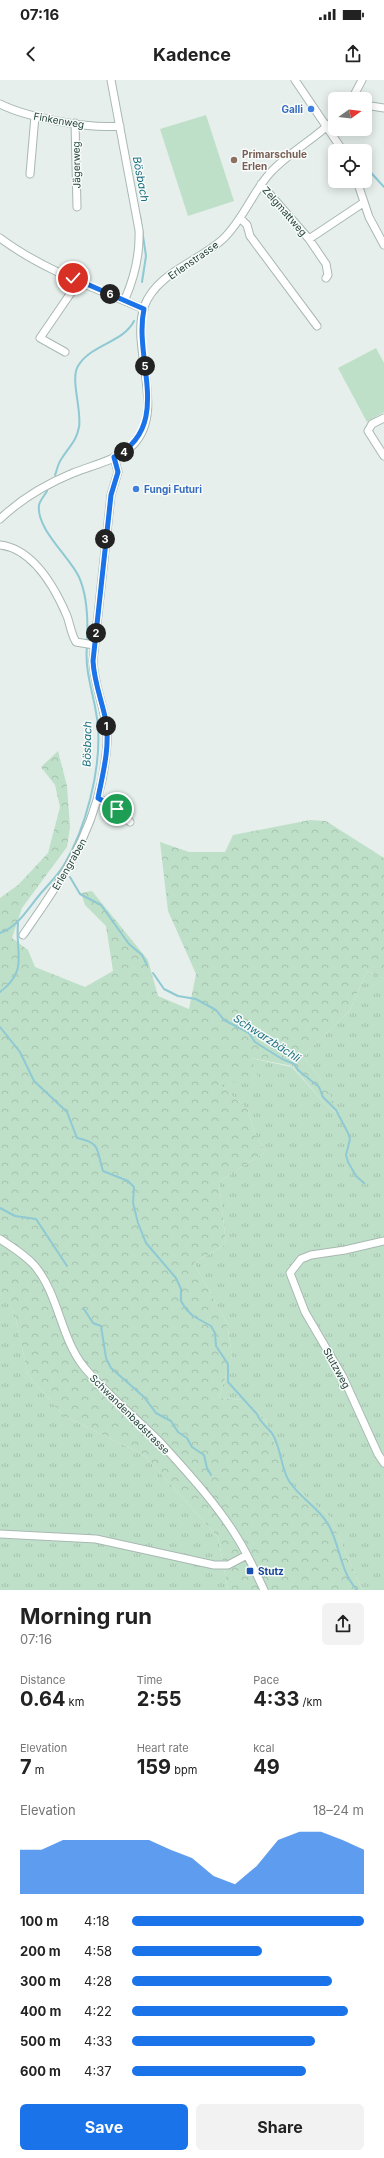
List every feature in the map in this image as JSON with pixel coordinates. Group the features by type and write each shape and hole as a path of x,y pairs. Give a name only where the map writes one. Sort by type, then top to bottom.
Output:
{"street":[{"path":"111,80 139,230 140,244 136,272 125,299"},
{"path":"294,80 338,144"},
{"path":"356,92 362,80"},
{"name":"Finkenweg","path":"0,104 15,111 74,124 105,127 120,126"},
{"path":"372,106 384,108"},
{"path":"30,174 35,116"},
{"name":"Jägerweg","path":"74,124 77,206"},
{"name":"Erlenstrasse","path":"114,457 126,450 138,439 147,416 141,335 144,309 150,296 166,278 217,244 240,218 261,184 280,164 326,127"},
{"name":"Zelgmattweg","path":"261,184 309,239 326,264 328,275 326,278"},
{"path":"359,188 363,203 384,245"},
{"name":"Zelgmattweg","path":"309,239 363,203"},
{"path":"240,218 247,225 250,236 317,326"},
{"path":"0,238 22,253 79,281 125,299 144,309"},
{"path":"65,352 40,338 79,281"},
{"path":"381,419 369,426 368,431 384,456"},
{"path":"0,519 26,498 46,485 114,457 118,472 111,495 89,645 75,640 62,606 35,565 17,550 0,545"},
{"name":"Erlengraben","path":"23,935 64,877 76,855 98,798 107,742 106,722 93,670 89,645"},
{"path":"98,798 117,809 130,822"},
{"name":"Schwandenbadstrasse","path":"0,1239 27,1257 43,1276 71,1345 84,1367 100,1386 160,1442 216,1508 247,1555 264,1590"},
{"name":"Stutzweg","path":"384,1241 345,1250 311,1255 298,1263 290,1273 305,1312 343,1377 378,1454 384,1463"},
{"path":"0,1534 96,1539 214,1565 228,1564 247,1555"}],"green space":[{"path":"206,115 234,201 188,216 160,129"},
{"path":"376,348 384,363 384,412 367,422 338,368"},
{"path":"58,751 67,786 70,827 67,847 22,908 12,938 28,950 35,967 85,987 113,971 106,926 85,905 81,893 92,891 148,960 158,996 189,1009 196,974 168,911 160,842 189,852 225,852 233,835 310,820 326,821 384,858 384,979 367,971 350,1010 303,1056 318,1075 342,1116 327,1106 292,1066 251,1058 258,1077 220,1085 248,1110 254,1131 265,1152 219,1182 226,1244 194,1263 227,1323 232,1356 219,1398 245,1400 265,1419 291,1484 330,1517 362,1590 228,1590 218,1537 144,1455 64,1416 28,1375 15,1315 7,1301 0,1294 0,898 18,885 48,853 60,807 55,785 41,767"},
{"path":"367,971 384,979 384,1590 362,1590 330,1517 291,1484 265,1419 245,1400 219,1398 232,1356 227,1323 194,1263 226,1244 219,1182 265,1152 254,1131 248,1110 220,1085 251,1058 292,1067 327,1106 341,1116 318,1075 303,1056 350,1010"},
{"path":"0,1294 7,1300 15,1315 28,1375 64,1416 144,1455 218,1537 228,1590 0,1590"}],"waterway":[{"path":"372,174 384,187"},
{"name":"Bösbach","path":"140,216 146,256 142,282"},
{"name":"Bösbach","path":"55,475 60,462 75,440 78,432 79,412 75,379 78,366 91,353 122,334 134,321"},
{"name":"Bösbach","path":"47,491 41,499 39,514 48,533 74,569 82,584 86,609 87,641"},
{"name":"Bösbach","path":"0,933 18,921 59,872 72,850 85,816 94,780 98,744 97,717 87,667 87,646"},
{"name":"Schwarzbächli","path":"70,877 80,894 101,905 129,944 142,955 147,965"},
{"path":"0,992 9,984 18,969 18,923"},
{"name":"Schwarzbächli","path":"153,973 164,989 178,996 196,999 216,1010 224,1020 249,1033 255,1042 282,1059 294,1064 298,1070 319,1087 323,1097 336,1110 348,1133 350,1139 346,1155 348,1162 356,1176 364,1183"},
{"path":"0,1027 20,1052 34,1081 67,1112 77,1138 91,1142 97,1148 103,1171 128,1181 134,1187 133,1203 138,1223 146,1243 176,1278 181,1289 181,1301 186,1309 193,1316 211,1326 215,1333 216,1346 228,1364 228,1382 257,1414 260,1420 273,1435 278,1446 286,1476 293,1487 319,1512 328,1524 347,1575 357,1590"},
{"path":"0,1208 15,1216 36,1219 67,1266"},
{"path":"84,1309 93,1323 101,1326 106,1358 111,1368 144,1397 156,1413 171,1421 178,1432 187,1438 192,1447 204,1455 207,1468 211,1475"}],"place":[{"name":"Galli","path":"311,109"},
{"name":"Primarschule Erlen","path":"234,160"},
{"name":"Fungi Futuri","path":"136,489"},
{"name":"Stutz","path":"250,1571"}],"route":[{"path":"73,278 99,290 125,299 144,309 141,335 148,404 147,416 144,427 138,439 133,445 114,457 118,472 111,495 93,661 95,680 107,731 106,754 98,798 117,809"}]}
